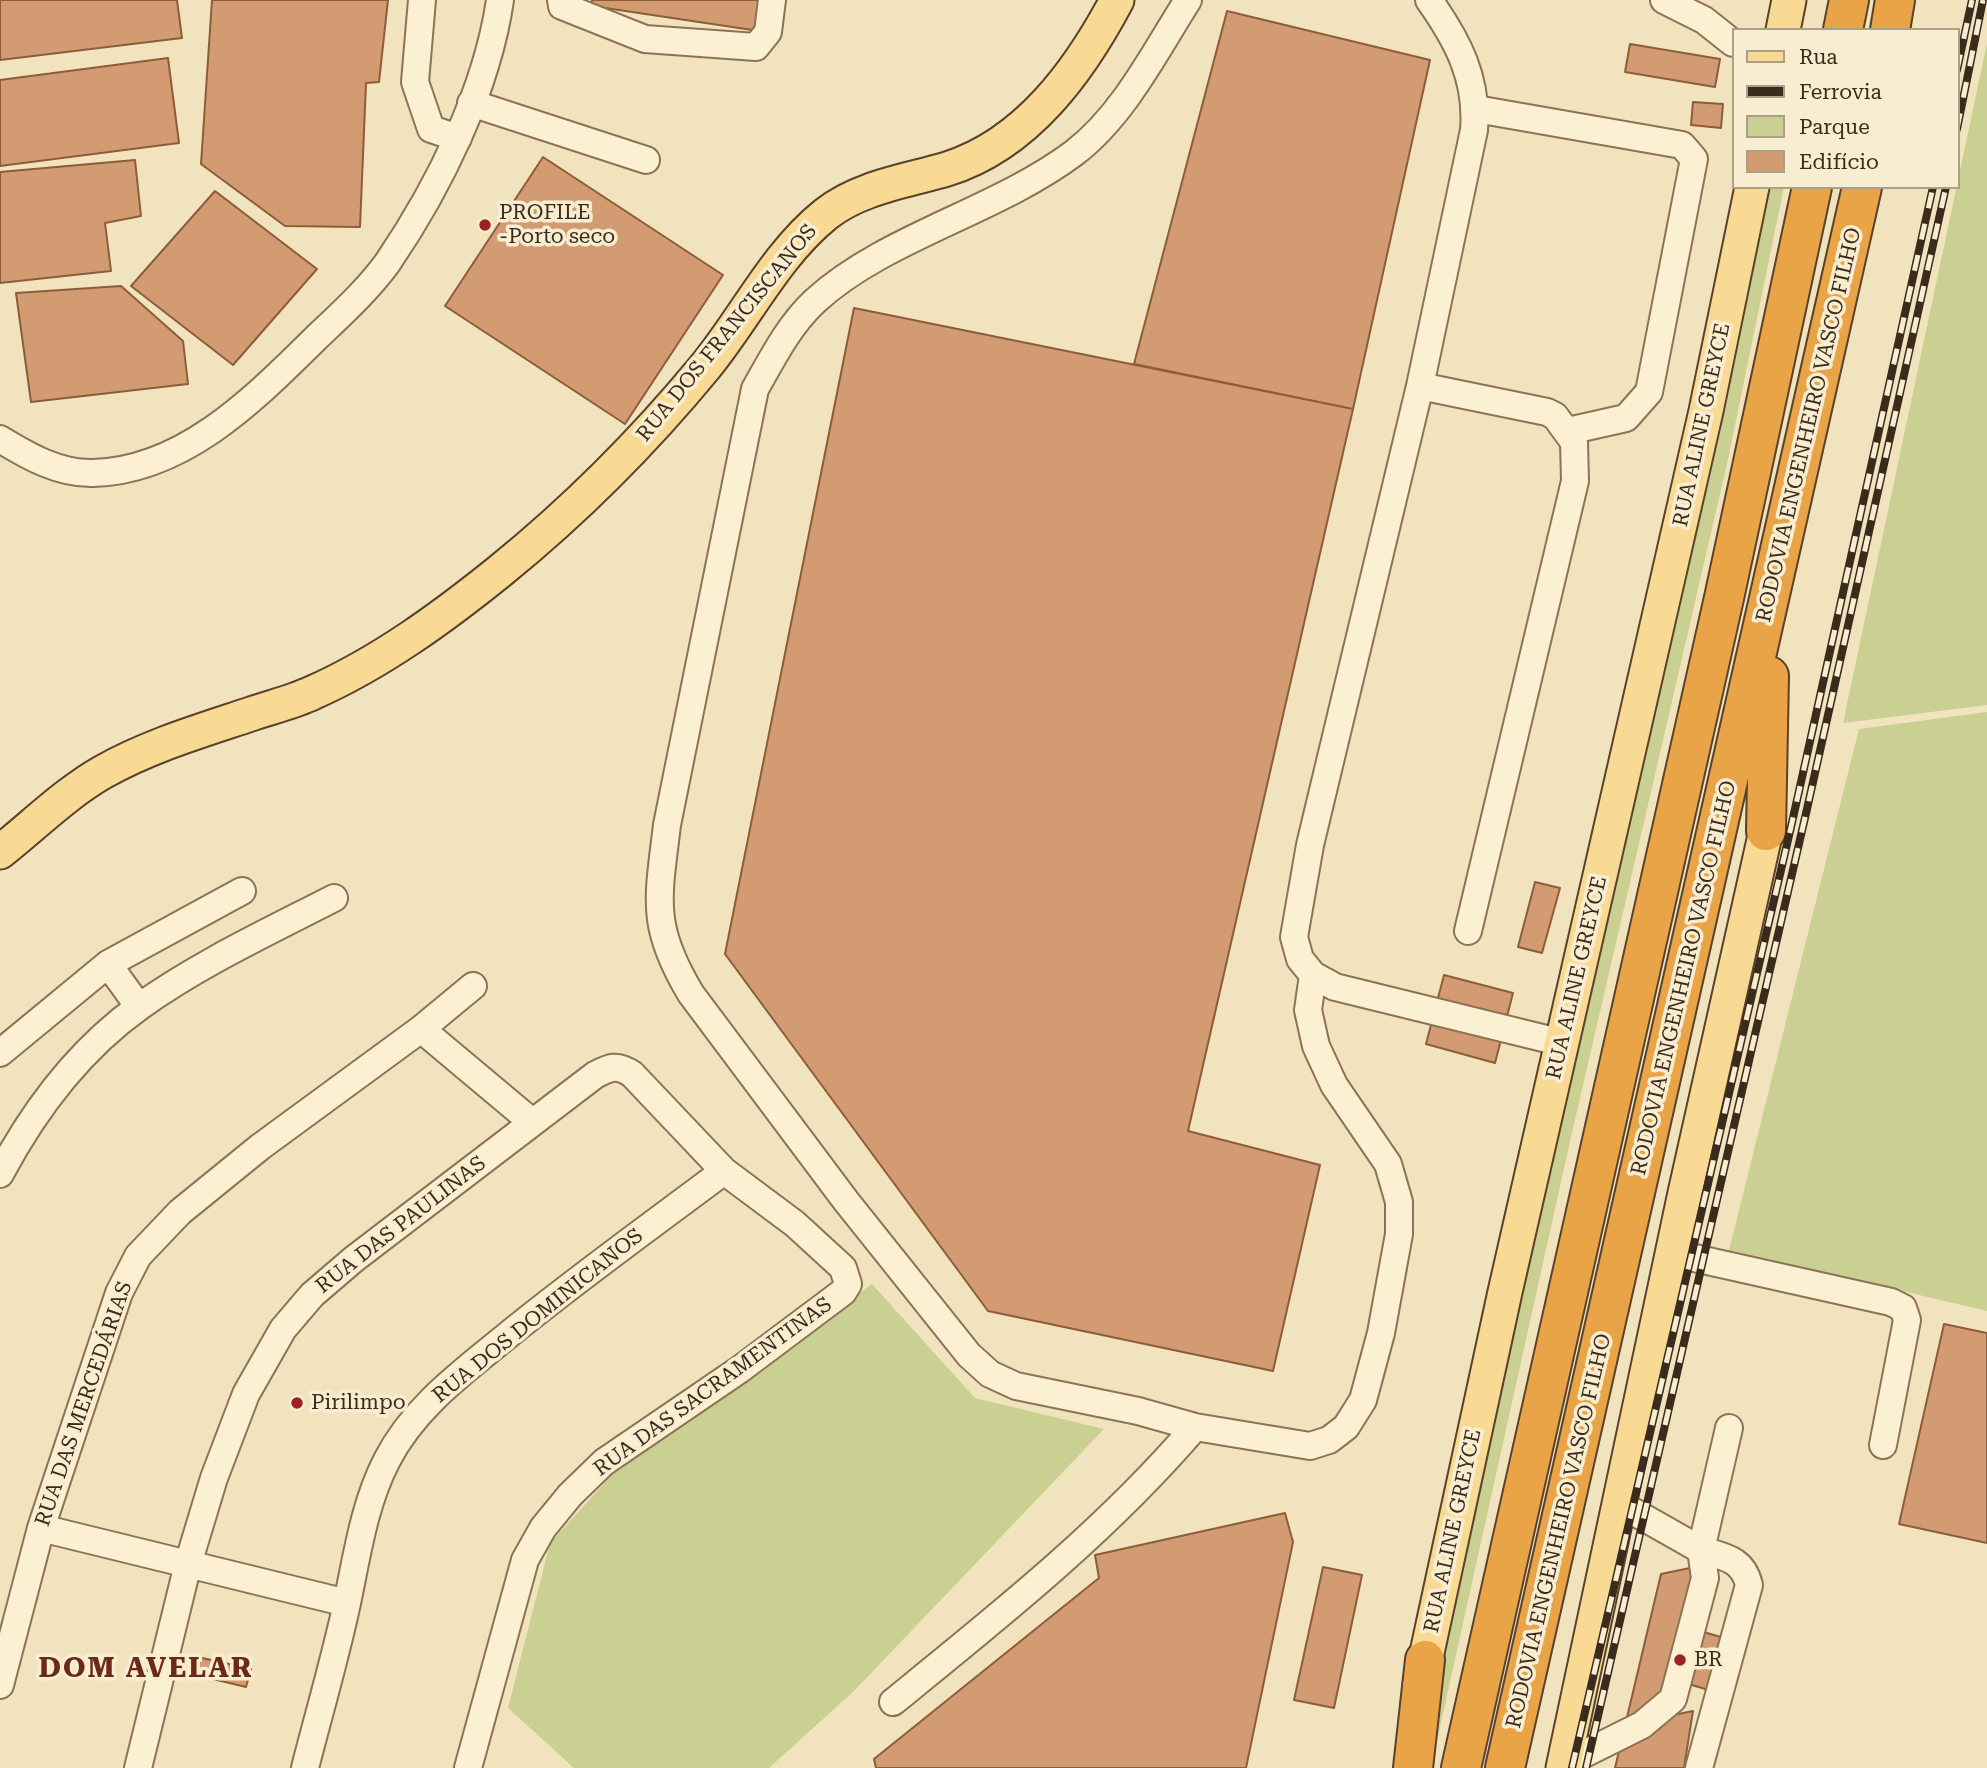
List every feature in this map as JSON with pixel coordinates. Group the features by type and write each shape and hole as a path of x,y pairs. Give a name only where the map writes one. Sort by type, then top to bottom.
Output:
{"highway":[{"path":"1843,28 1849,0"},
{"path":"1890,28 1895,0"},
{"name":"RODOVIA ENGENHEIRO VASCO FILHO","path":"1461,1768 1718,625 1812,189"},
{"name":"RODOVIA ENGENHEIRO VASCO FILHO","path":"1505,1768 1862,189"},
{"path":"1766,831 1768,682 1775,581"},
{"path":"1413,1768 1425,1660"}],"main road":[{"name":"RUA DOS FRANCISCANOS","path":"0,852 100,774 155,747 310,695 373,661 500,570 573,506 644,436 707,365 800,238 828,213 859,195 950,168 984,154 1014,132 1070,78 1092,48 1117,0"},
{"path":"1783,28 1789,0"},
{"name":"RUA ALINE GREYCE","path":"1401,1768 1700,438 1752,189"},
{"path":"1563,1766 1672,1252 1766,831"}],"street":[{"path":"422,0 415,82 431,129 457,138"},
{"path":"0,439 54,467 92,473 130,468 201,438 259,394 387,263 457,138 498,19 500,0"},
{"path":"561,0 562,6 645,39 756,47 768,32 772,0"},
{"path":"1188,0 1108,121 1075,153 1023,186 846,276 814,302 789,331 755,389 674,784 659,888 660,928 669,958 691,994 846,1201 969,1356 990,1374 1016,1386 1138,1411 1195,1427 1310,1446 1329,1440 1346,1427 1363,1400 1381,1333 1399,1234 1399,1202 1388,1164 1334,1085 1316,1046 1308,1010 1313,975"},
{"path":"1429,0 1453,33 1468,65 1476,109 1420,386 1308,858 1294,936 1300,959 1313,975 1335,987 1563,1043"},
{"path":"1664,0 1704,20 1731,41"},
{"path":"471,103 646,160"},
{"path":"1476,109 1682,145 1694,159 1649,392 1626,418 1568,431"},
{"path":"1420,386 1547,412 1568,431 1576,454 1575,481 1468,931"},
{"path":"0,1053 108,964 242,891"},
{"path":"0,1174 16,1144 62,1079 100,1039 139,1007 232,951 334,898"},
{"path":"209,911 232,951"},
{"path":"108,964 139,1007"},
{"name":"RUA DAS MERCEDÁRIAS","path":"0,1685 41,1528 114,1306 138,1256 180,1212 260,1147 421,1029 473,986"},
{"path":"421,1029 532,1122"},
{"name":"RUA DAS PAULINAS","path":"138,1768 188,1564 214,1478 246,1394 283,1329 312,1295 354,1259 532,1122 611,1066 619,1066 632,1074"},
{"name":"RUA DAS SACRAMENTINAS","path":"468,1768 525,1560 543,1528 570,1494 604,1462 739,1370 846,1288 848,1280 843,1268 795,1224 724,1171 632,1074"},
{"name":"RUA DOS DOMINICANOS","path":"305,1768 347,1603 356,1554 373,1497 387,1460 416,1417 448,1385 552,1300 724,1171"},
{"path":"1672,1252 1891,1302 1903,1308 1907,1320 1883,1445"},
{"path":"893,1702 1038,1584 1097,1531 1195,1427"},
{"path":"1563,1766 1642,1725 1673,1699 1705,1578 1701,1550 1729,1428"},
{"path":"1620,1504 1701,1550 1736,1560 1746,1571 1749,1585 1699,1768"},
{"path":"41,1528 347,1603"}],"green space":[{"path":"1987,43 1987,705 1843,723 1956,189 1959,189 1959,175"},
{"path":"1766,189 1784,189 1727,464 1571,1137 1432,1763 1441,1648"},
{"path":"1987,712 1987,1311 1729,1250 1859,729"},
{"path":"872,1284 975,1398 1104,1429 853,1692 769,1768 574,1768 508,1708 550,1543 619,1467"}],"building":[{"path":"0,0 177,0 182,38 0,60"},
{"path":"212,0 388,0 379,82 366,83 360,227 285,226 201,164"},
{"path":"592,0 764,0 759,31 592,6"},
{"path":"1227,11 1430,60 1353,409 1134,364"},
{"path":"1630,44 1720,59 1715,87 1625,72"},
{"path":"168,58 179,143 0,166 0,80"},
{"path":"1693,102 1723,104 1721,128 1691,125"},
{"path":"543,157 723,275 625,424 445,306"},
{"path":"135,160 141,216 105,223 111,271 0,283 0,172"},
{"path":"215,191 317,269 233,365 131,286"},
{"path":"121,286 183,341 188,384 31,402 16,293"},
{"path":"854,308 1353,409 1188,1131 1320,1165 1273,1371 988,1311 725,954"},
{"path":"1535,882 1560,888 1542,953 1518,947"},
{"path":"1444,975 1513,993 1495,1063 1426,1044"},
{"path":"1944,1324 1987,1333 1987,1543 1899,1524"},
{"path":"1285,1513 1293,1542 1246,1768 876,1768 874,1759 1099,1578 1095,1555"},
{"name":"BR","path":"1709,1564 1697,1630 1724,1638 1712,1691 1682,1682 1673,1715 1693,1711 1684,1768 1615,1768 1661,1574"},
{"path":"1323,1567 1362,1575 1334,1708 1294,1700"},
{"path":"198,1657 251,1669 246,1687 192,1674"}],"railway":[{"path":"1959,61 1972,0"},
{"path":"1959,119 1983,0"},
{"path":"1572,1768 1791,827 1933,189"},
{"path":"1586,1768 1807,809 1946,189"}],"place":[{"name":"PROFILE -Porto seco","path":"485,225"},
{"name":"Pirilimpo","path":"297,1403"},
{"name":"BR","path":"1680,1660"}],"district":[{"name":"DOM AVELAR","path":"146,1669"}]}
